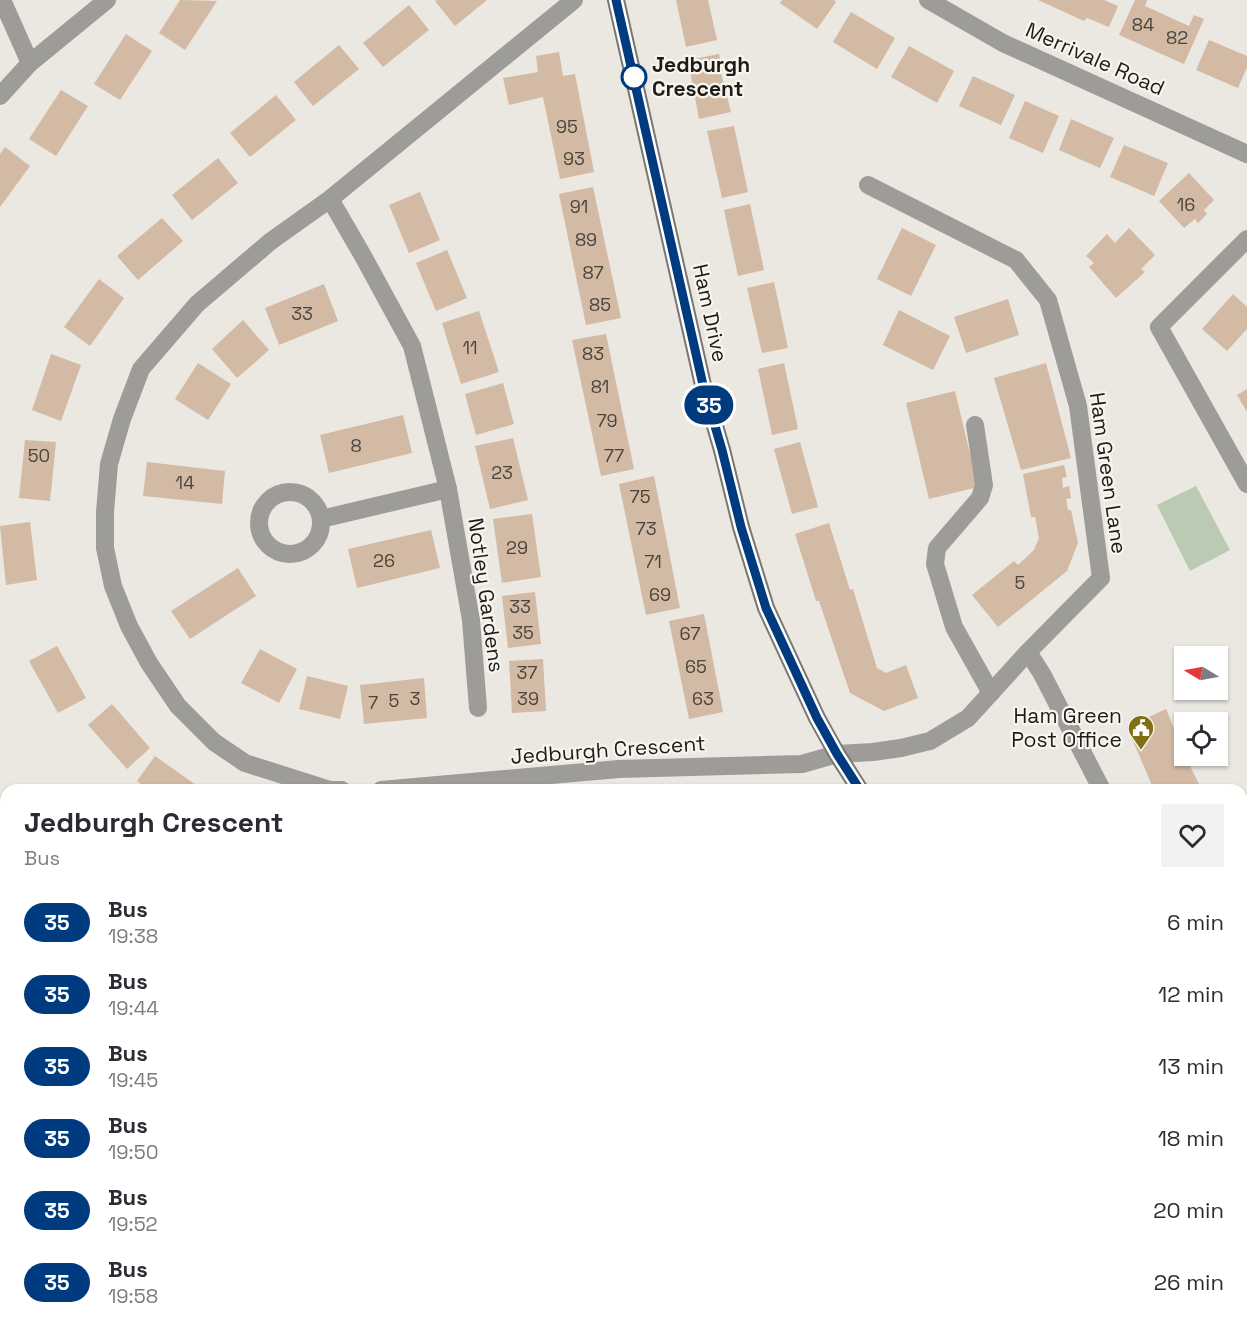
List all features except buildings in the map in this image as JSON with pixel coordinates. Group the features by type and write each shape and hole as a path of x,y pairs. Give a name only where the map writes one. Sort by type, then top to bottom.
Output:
{"street":[{"path":"2,0 30,63"},
{"path":"0,96 30,63 107,0"},
{"path":"311,784 245,763 214,742 178,706 149,663 129,626 113,586 105,548 109,464 122,419 141,369 197,304 271,241 330,199 574,0"},
{"name":"Ham Drive","path":"616,0 703,385 741,527 766,608 817,718 856,784"},
{"name":"Merrivale Road","path":"928,0 1003,43 1247,154"},
{"name":"Ham Green Lane","path":"837,754 873,753 930,741 968,718 1028,652 1101,578 1078,406 1048,300 1016,260 868,185"},
{"name":"Notley Gardens","path":"330,199 412,346 448,489 471,620 478,708"},
{"path":"1247,239 1159,327 1247,484"},
{"path":"975,425 984,485 980,498 937,548 935,564 954,627 991,693"},
{"path":"321,519 448,489"},
{"path":"1028,652 1042,674 1099,784"},
{"name":"Jedburgh Crescent","path":"449,784 619,769 802,764 837,754"}],"green space":[{"path":"1196,486 1230,550 1190,571 1157,505"}],"bus line":[{"name":"35","path":"616,0 703,385 741,527 766,608 817,718 857,784"}],"place":[{"name":"Jedburgh Crescent","path":"634,77"},
{"name":"Ham Green Post Office","path":"1141,751"}]}
